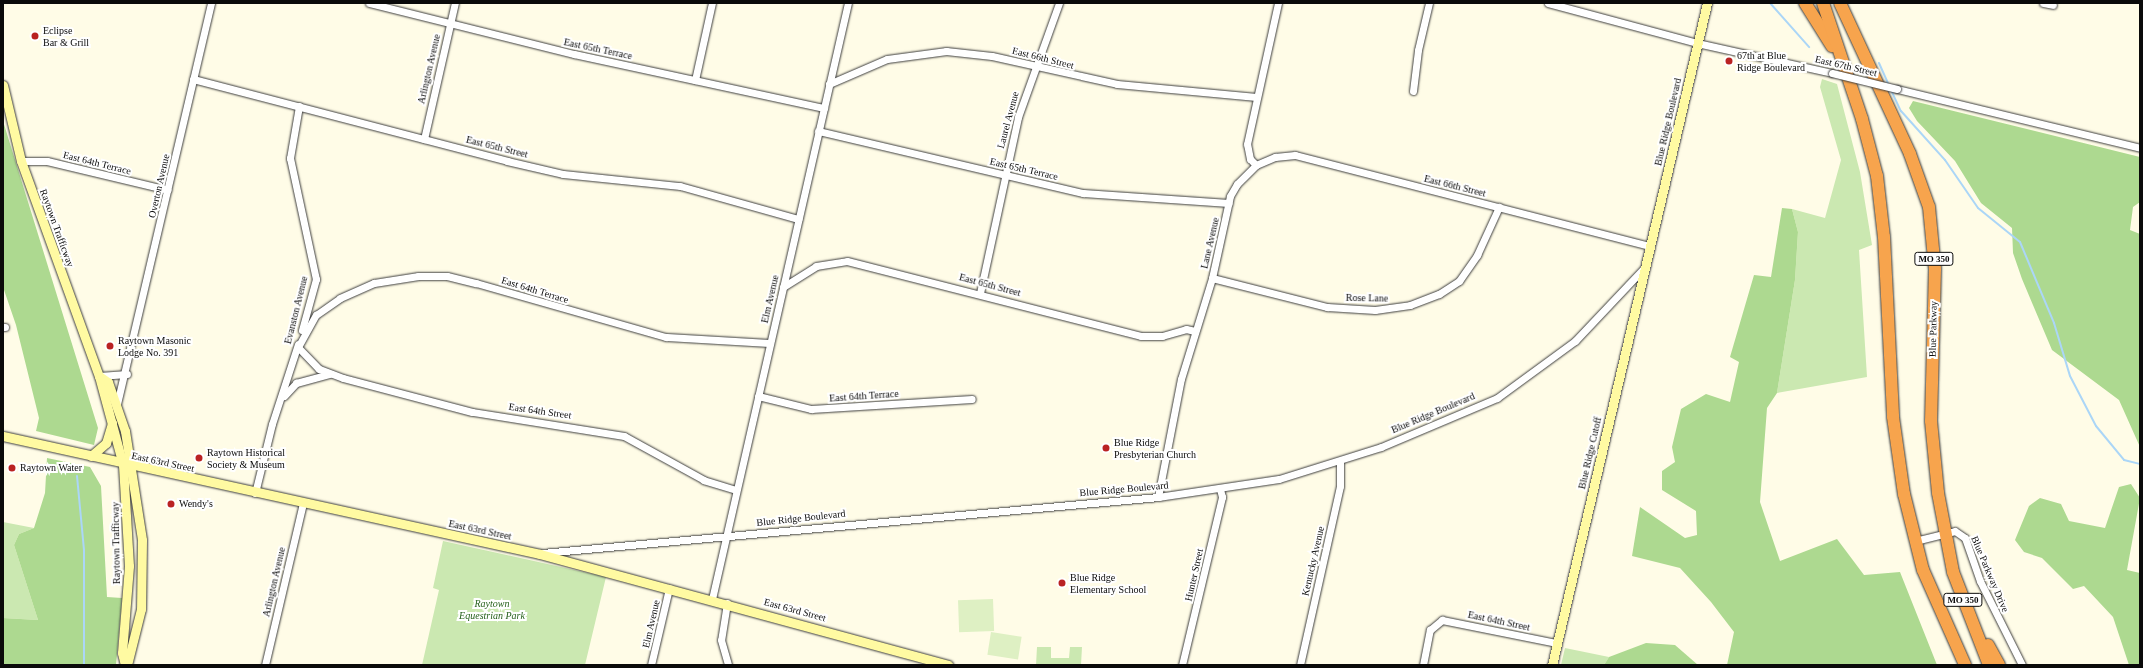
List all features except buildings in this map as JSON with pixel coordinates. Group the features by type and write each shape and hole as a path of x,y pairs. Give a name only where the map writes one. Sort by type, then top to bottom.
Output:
{"highway":[{"path":"1805,3 1819,21 1839,63 1877,176"},
{"name":"MO 350","path":"1823,3 1862,119 1877,176 1884,237 1893,417 1914,541 1949,635 1965,665"},
{"name":"Blue Parkway","path":"1840,3 1910,154 1929,207 1934,269 1931,421 1944,533 1966,607 1989,665"},
{"path":"1845,3 1860,46"},
{"path":"1966,607 1999,665"},
{"path":"1949,635 1961,665"}],"main road":[{"name":"Blue Ridge Boulevard","path":"1650,246 1707,3"},
{"name":"Raytown Trafficway","path":"3,85 21,161 99,376 123,465 129,566 122,653 126,665"},
{"name":"Blue Ridge Cutoff","path":"1552,665 1650,246"},
{"name":"Raytown Trafficway","path":"99,376 108,382 117,404 133,467 143,567 141,609 126,665"},
{"path":"91,456 106,443 112,422"},
{"name":"East 63rd Street","path":"3,436 91,456 123,465 540,554 727,603 948,665"}],"street":[{"name":"Overton Avenue","path":"117,404 127,374 211,3"},
{"name":"East 65th Terrace","path":"369,3 450,24 824,108"},
{"name":"Arlington Avenue","path":"424,139 455,3"},
{"path":"695,80 712,3"},
{"name":"Elm Avenue","path":"712,599 848,3"},
{"name":"Laurel Avenue","path":"980,293 1018,117 1034,66 1059,3"},
{"path":"1256,165 1250,158 1247,144 1256,97 1278,3"},
{"path":"1413,91 1418,50 1429,3"},
{"name":"East 67th Street","path":"1548,3 1697,43 1832,73 2140,148"},
{"path":"2043,3 2053,5"},
{"name":"East 66th Street","path":"829,84 887,60 916,53 971,52 1117,84 1256,97"},
{"name":"East 65th Street","path":"193,78 563,174 680,186 798,219"},
{"name":"Evanston Avenue","path":"256,493 278,405 298,347 316,279 290,158 299,106"},
{"name":"East 65th Terrace","path":"818,131 1083,193 1229,203"},
{"name":"East 66th Street","path":"1256,165 1275,157 1295,155 1650,246"},
{"name":"East 64th Terrace","path":"21,161 46,161 168,190"},
{"name":"Lane Avenue","path":"1158,497 1180,380 1212,278 1229,203 1237,184 1256,165"},
{"name":"Rose Lane","path":"1212,278 1327,307 1375,310 1410,305 1439,294 1459,281 1477,255 1499,207"},
{"name":"East 65th Street","path":"782,287 816,266 847,261 980,293 1141,336 1162,336 1186,329 1195,331"},
{"name":"Blue Ridge Boulevard","path":"540,554 1158,497 1220,489 1279,479 1340,462 1497,398 1575,341 1646,267"},
{"name":"East 64th Terrace","path":"298,347 307,326 328,306 356,289 396,278 447,276 666,337 770,343"},
{"name":"East 64th Street","path":"298,347 319,369 332,374 472,412 624,436 704,480 736,490"},
{"path":"99,376 127,374"},
{"name":"East 64th Street","path":"278,405 296,383 332,374"},
{"name":"East 64th Terrace","path":"758,396 811,409 972,399"},
{"name":"Kentucky Avenue","path":"1300,665 1340,486 1340,462"},
{"name":"Hunter Street","path":"1182,665 1222,497 1220,489"},
{"name":"Arlington Avenue","path":"265,665 303,504"},
{"name":"Blue Parkway Drive","path":"1914,541 1955,531 1965,538 1980,581 2022,665"},
{"name":"Elm Avenue","path":"651,665 669,588"},
{"path":"727,603 721,640 728,665"},
{"name":"East 64th Street","path":"1423,665 1430,630 1436,622 1458,622 1556,643"}],"green space":[{"path":"1822,79 1837,84 1860,172 1872,245 1859,250 1867,377 1777,393 1795,280 1798,232 1792,209 1825,218 1841,160 1820,87"},
{"path":"1913,101 2140,157 2140,202 2133,207 2130,230 2140,234 2140,447 2119,400 2052,350 2022,279 2013,253 2012,228 1981,203 1955,161 1917,121 1909,108"},
{"path":"3,121 98,428 94,445 36,431 39,418 16,325 3,287"},
{"path":"1782,208 1792,209 1798,232 1795,280 1777,393 1767,408 1760,502 1780,561 1837,539 1864,575 1900,572 1937,665 1727,665 1734,632 1711,602 1680,568 1632,556 1640,507 1685,538 1697,535 1696,511 1662,490 1662,471 1675,462 1672,447 1681,409 1706,394 1730,402 1739,362 1730,357 1754,275 1771,277"},
{"path":"47,458 90,467 101,486 107,597 122,598 116,665 3,665 3,618 38,620 14,545 19,534 34,528 45,493"},
{"path":"2131,484 2140,498 2127,570 2140,573 2140,665 2129,665 2113,617 2084,586 2073,589 2042,558 2024,552 2015,540 2029,506 2040,498 2061,504 2069,521 2105,528 2119,487"},
{"path":"3,522 34,528 19,534 14,545 38,620 3,618"},
{"name":"Raytown Equestrian Park","path":"443,541 606,577 585,665 422,665 439,590 433,588"},
{"path":"993,599 994,631 959,632 958,600"},
{"path":"991,632 1022,637 1018,660 987,655"},
{"path":"1646,643 1675,645 1698,665 1604,665 1609,657"},
{"path":"1037,647 1051,647 1051,658 1069,658 1070,647 1082,647 1081,665 1036,665"},
{"path":"1565,648 1609,657 1604,665 1561,665"}],"waterway":[{"path":"1770,3 1809,47"},
{"path":"1879,63 1889,85"},
{"path":"1891,90 1901,111 1945,160 1978,208 2020,242 2054,323 2070,376 2096,426 2124,460 2140,464"},
{"path":"77,476 84,550 84,665"}],"place":[{"name":"Eclipse Bar & Grill","path":"35,36"},
{"name":"67th at Blue Ridge Boulevard","path":"1729,61"},
{"name":"Raytown Masonic Lodge No. 391","path":"110,346"},
{"name":"Blue Ridge Presbyterian Church","path":"1106,448"},
{"name":"Raytown Historical Society & Museum","path":"199,458"},
{"name":"Raytown Water","path":"12,468"},
{"name":"Wendy's","path":"171,504"},
{"name":"Blue Ridge Elementary School","path":"1062,583"}]}
